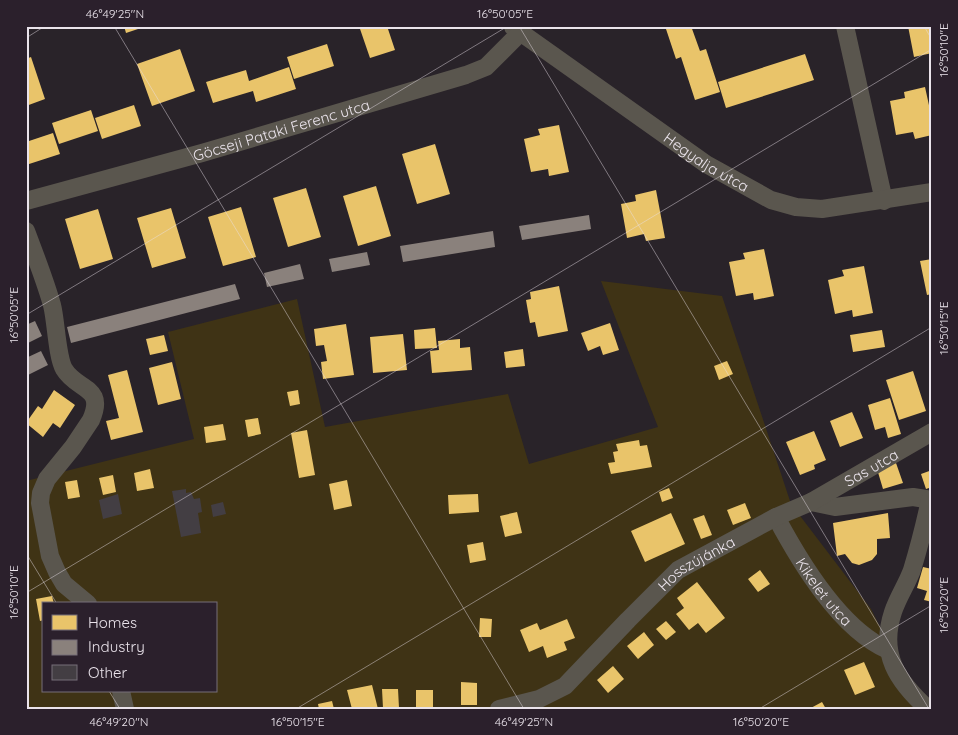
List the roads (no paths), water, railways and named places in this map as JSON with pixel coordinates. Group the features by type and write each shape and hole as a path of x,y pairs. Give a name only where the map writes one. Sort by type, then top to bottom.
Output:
{"street":[{"path":"845,26 884,201"},
{"name":"Hegyalja utca","path":"517,29 706,164 760,195 783,204 822,210 932,192"},
{"name":"Göcseji Pataki Ferenc utca","path":"26,201 202,153 466,75 486,67 517,29"},
{"path":"26,231 52,304 62,367 73,379 88,389 97,405 91,420 43,487 40,503 50,556 60,578 86,602"},
{"name":"Sas utca","path":"811,502 932,432"},
{"path":"811,502 835,507 913,497 931,500 912,571 893,613 888,650 895,670 904,683 928,709"},
{"name":"Hosszújánka","path":"499,709 541,704 571,681 678,570 776,517 811,502"},
{"name":"Kikelet utca","path":"776,517 814,580 838,610 862,635 874,644 888,650"},
{"path":"121,692 125,709"}]}
